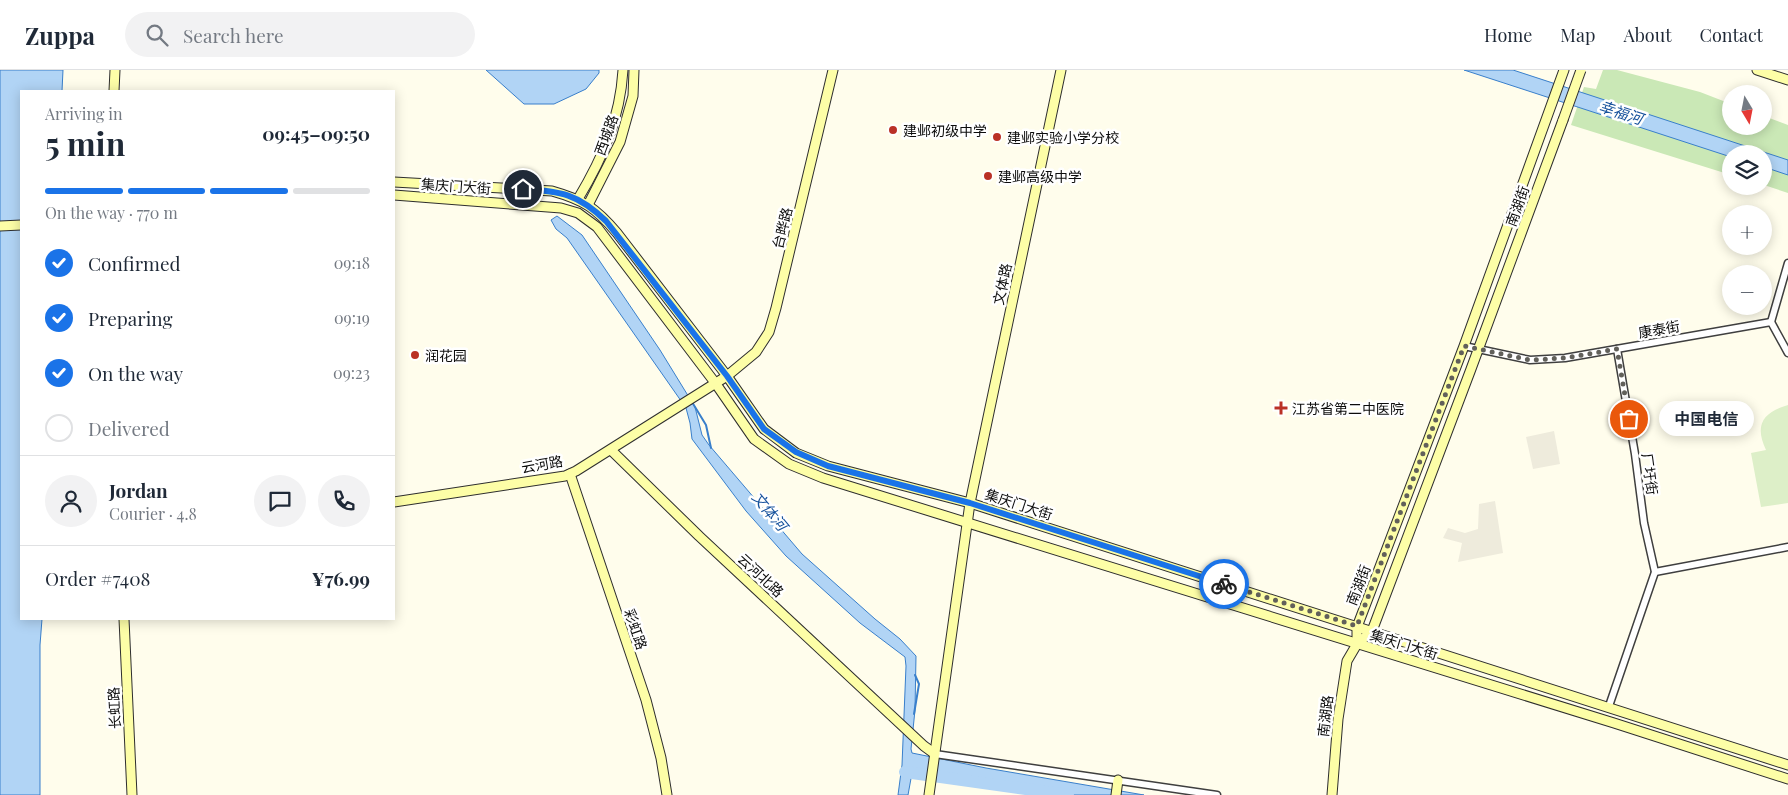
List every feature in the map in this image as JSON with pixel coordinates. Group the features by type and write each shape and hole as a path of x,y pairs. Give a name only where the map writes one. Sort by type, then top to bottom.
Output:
{"main road":[{"path":"114,90 115,70"},
{"name":"西城路","path":"578,199 610,138 622,94 623,70"},
{"name":"西城路","path":"588,205 620,142 632,96 634,70"},
{"name":"台晔路","path":"700,394 727,376 756,352 769,332 779,299 833,70"},
{"name":"文体路","path":"930,792 970,503 1061,70"},
{"name":"南湖街","path":"1358,644 1357,626 1464,346 1564,70"},
{"name":"南湖街","path":"1358,644 1372,631 1581,70"},
{"path":"1757,70 1788,80"},
{"name":"集庆门大街","path":"395,182 552,191 578,199 588,205 617,233 727,376 764,429 796,452 828,466 970,503 1788,764"},
{"name":"集庆门大街","path":"395,195 561,208 578,213 597,227 716,384 754,439 789,464 823,478 1614,723 1788,779"},
{"path":"0,226 20,225"},
{"name":"云河路","path":"395,502 565,476 611,450 700,394"},
{"name":"云河北路","path":"611,450 699,536 935,756"},
{"name":"彩虹路","path":"570,474 646,700 661,758 666,795"},
{"name":"长虹路","path":"124,620 132,795"},
{"name":"南湖路","path":"1332,795 1338,719 1347,661 1358,644"},
{"path":"1116,793 1118,780"}],"street":[{"path":"1788,263 1770,322 1788,353"},
{"name":"康泰街","path":"1464,346 1530,360 1565,358 1770,322"},
{"name":"厂圩街","path":"1617,349 1635,454 1644,523 1655,572"},
{"path":"1609,706 1655,572 1788,546"},
{"path":"935,756 1217,795"}],"green space":[{"path":"1603,70 1617,70 1700,92 1722,101 1722,135 1772,135 1772,119 1788,125 1788,193 1772,188 1772,145 1722,145 1722,172 1571,125 1584,87 1596,89"},
{"path":"1788,405 1788,503 1761,507 1751,453 1766,450 1761,433 1763,421 1772,411"}],"shaded area":[{"path":"1554,431 1560,464 1533,469 1526,437"},
{"path":"1495,501 1503,553 1458,562 1462,543 1443,538 1448,528 1465,533 1478,529 1479,504"}],"water":[{"path":"0,70 63,70 62,90 20,90 20,620 42,620 40,645 40,795 0,795"},
{"path":"486,70 599,70 599,73 586,89 554,104 524,104"},
{"name":"幸福河","path":"1464,70 1513,70 1742,145 1722,145 1722,154"},
{"path":"1772,155 1788,160 1788,175 1772,170"},
{"path":"557,216 582,235 660,350 695,407 702,435 709,445 802,554 900,639 916,656 912,753 986,768 1144,795 1072,795 998,785 914,770 908,795 898,795 902,765 905,657 860,623 786,556 746,511 692,439 686,408 567,238 556,229 551,220"}],"waterway":[{"name":"文体河","path":"692,402 706,425 711,448"},
{"name":"文体河","path":"914,714 919,684 915,675"},
{"path":"905,772 1068,795"}],"way so far":[{"path":"1224,584 1357,626 1464,346 1530,360 1565,358 1617,349 1629,419"}],"place":[{"name":"建邺初级中学","path":"893,130"},
{"name":"建邺实验小学分校","path":"997,137"},
{"name":"建邺高级中学","path":"988,176"},
{"name":"润花园","path":"415,355"},
{"name":"江苏省第二中医院","path":"1281,408"},
{"name":"中国电信","path":"1629,419"}],"route":[{"path":"523,189 552,191 578,199 597,212 617,233 718,367 727,376 764,429 796,452 828,466 970,503 1224,584"}]}
